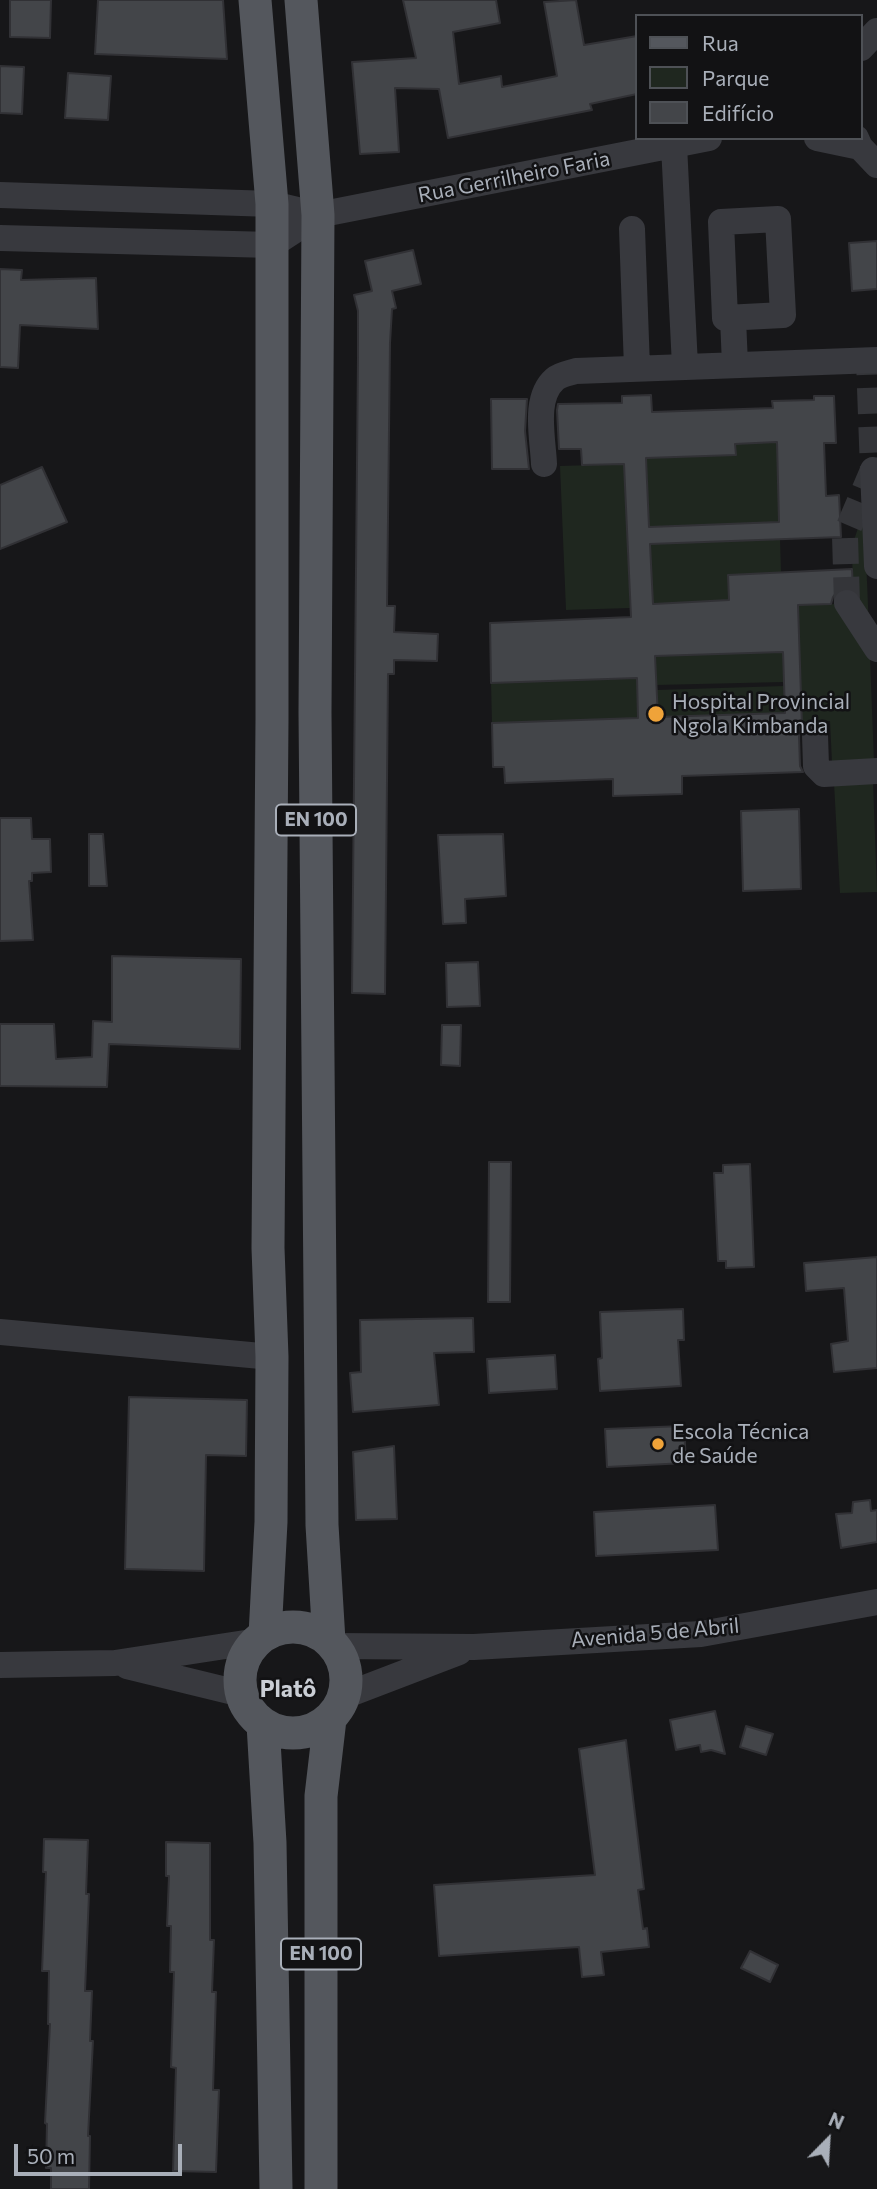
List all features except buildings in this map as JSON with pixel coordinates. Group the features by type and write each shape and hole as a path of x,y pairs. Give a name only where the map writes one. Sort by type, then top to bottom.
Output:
{"main road":[{"name":"EN 100","path":"242,1694 240,1674 246,1656 261,1638 271,1522 272,1357 268,1248 272,204 255,0"},
{"name":"EN 100","path":"301,0 318,215 315,712 322,1525 331,1644 343,1661 346,1679 337,1707 321,1796 321,2189"},
{"path":"268,1248 320,1247"},
{"path":"261,1638 278,1629 305,1629 331,1644"},
{"path":"242,1694 249,1710 263,1724 290,1733 318,1727 337,1707"},
{"name":"EN 100","path":"263,1724 270,1843 276,2189"}],"street":[{"path":"863,46 877,31"},
{"name":"Rua Gerrilheiro Faria","path":"318,215 699,140"},
{"path":"825,140 864,150"},
{"path":"674,145 685,366"},
{"path":"0,195 272,204 318,215"},
{"path":"0,238 272,245 318,215"},
{"path":"632,229 637,368"},
{"path":"733,318 735,365"},
{"path":"544,464 541,401 556,377 576,370 873,360"},
{"path":"873,470 877,566"},
{"path":"847,603 877,649"},
{"path":"815,735 816,765 824,774 877,771"},
{"path":"0,1332 272,1357"},
{"name":"Avenida 5 de Abril","path":"331,1644 474,1647 701,1634 877,1602"},
{"path":"0,1665 115,1664 261,1638"},
{"name":"Avenida 5 de Abril","path":"337,1707 474,1647"},
{"path":"115,1664 242,1694"}],"green space":[{"path":"777,442 779,522 649,527 646,448 670,457 735,455 735,443"},
{"path":"624,464 630,608 566,610 560,466"},
{"path":"864,510 869,629 853,603 852,546"},
{"path":"780,539 782,605 755,574 728,575 729,600 653,604 650,544"},
{"path":"836,604 870,657 874,762 832,763 830,721 802,722 798,605"},
{"path":"783,652 784,682 656,685 655,656"},
{"path":"637,678 638,718 492,723 491,683"},
{"path":"784,686 785,713 658,717 657,690"},
{"path":"873,782 877,892 840,893 834,783"}],"tunnel":[{"path":"847,603 845,536 873,470 869,361"}],"place":[{"name":"Hospital Provincial Ngola Kimbanda","path":"656,714"},
{"name":"Escola Técnica de Saúde","path":"658,1444"}],"district":[{"name":"Platô","path":"288,1689"}]}
